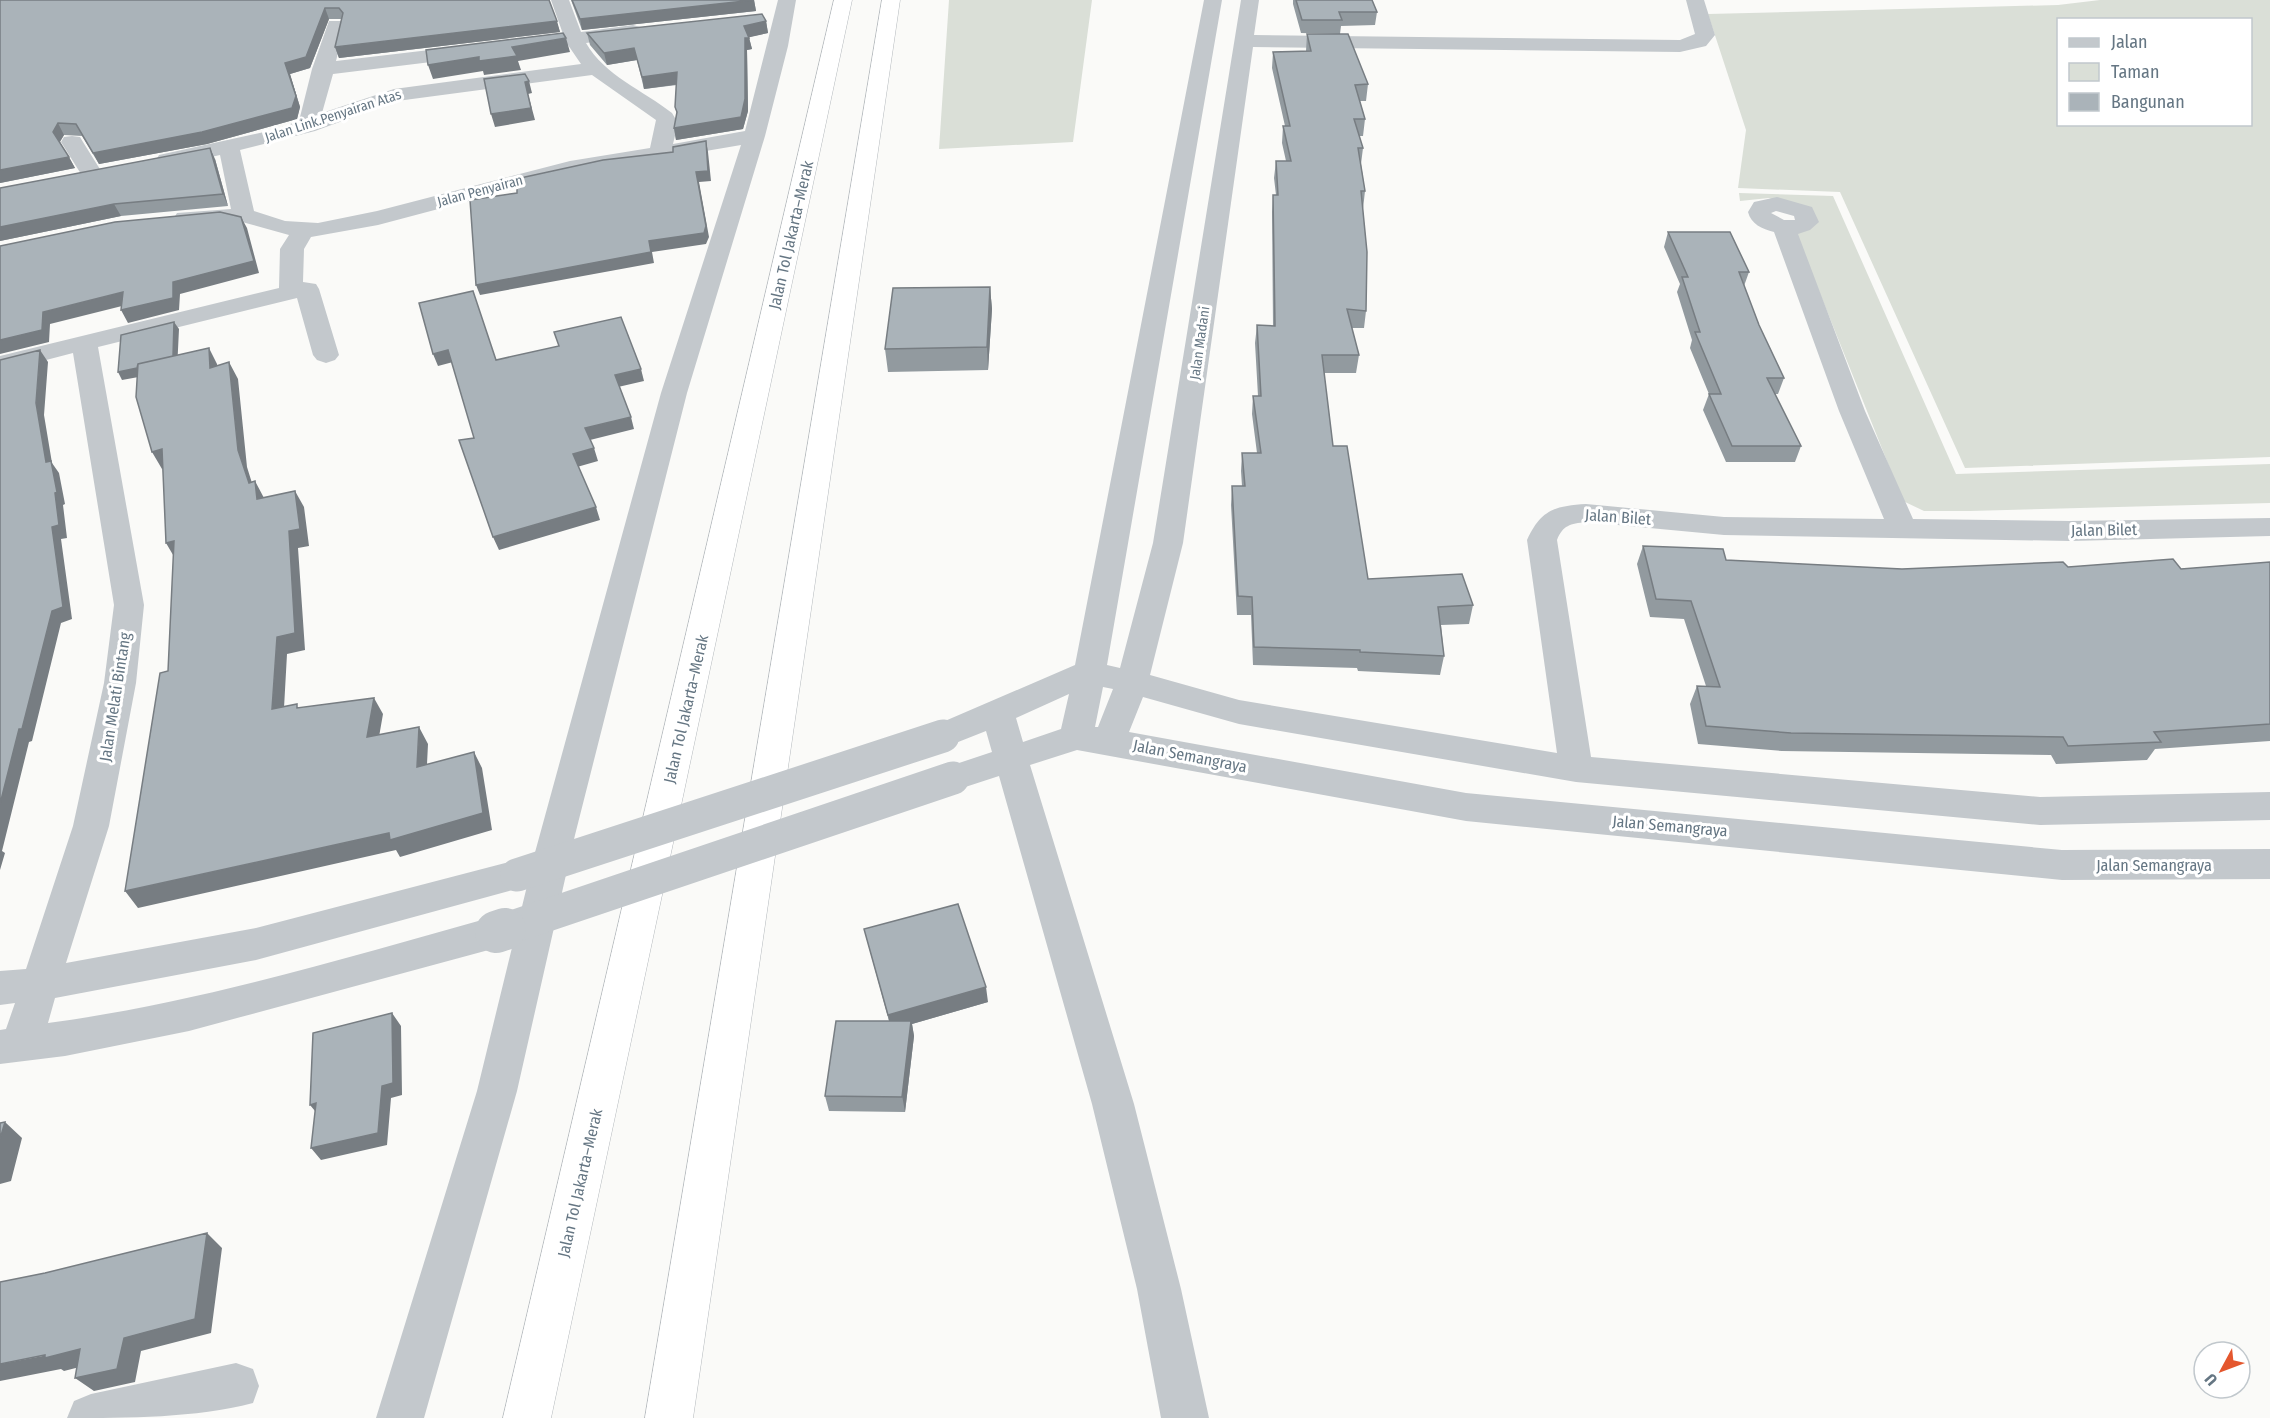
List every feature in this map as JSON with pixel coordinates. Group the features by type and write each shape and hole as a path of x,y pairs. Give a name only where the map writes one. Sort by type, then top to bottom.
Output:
{"highway":[{"name":"Jalan Tol Jakarta–Merak","path":"527,1418 843,0"},
{"path":"669,1418 891,0"}],"street":[{"path":"560,0 574,38 587,58 618,85 665,117 668,123 660,151"},
{"path":"10,1046 70,1039 232,1005 496,932 953,778 1010,760 1092,739 1089,672 1108,584 1213,0"},
{"name":"Jalan Madani","path":"1092,739 1132,682 1168,543 1250,0"},
{"path":"1244,41 1680,46 1699,42 1704,34 1695,0"},
{"path":"762,18 785,8"},
{"path":"400,1418 497,1091 557,835 674,393 754,136 785,8"},
{"path":"308,127 322,69 336,25"},
{"path":"322,69 657,28"},
{"name":"Jalan Link.Penyairan Atas","path":"148,164 308,127 358,106 401,94 597,68"},
{"name":"Jalan Penyairan","path":"164,220 226,214 244,215 303,231 378,218 570,168 754,136"},
{"path":"72,142 82,176 114,170"},
{"path":"229,147 244,215"},
{"path":"1784,228 1852,411 1902,528"},
{"path":"291,292 292,249 303,231"},
{"path":"0,364 307,288 326,356"},
{"name":"Jalan Melati Bintang","path":"10,1046 39,984 91,826 120,683 129,605 89,376 86,342"},
{"name":"Jalan Bilet","path":"1576,769 1542,540 1548,524 1564,515 1586,513 1724,526 2070,531 2270,527"},
{"path":"0,988 39,984 256,944 517,875 943,736 998,714 1089,672 1239,712 1576,769 2040,811 2270,806"},
{"path":"998,714 1113,1104 1159,1289 1185,1418"},
{"name":"Jalan Semangraya","path":"1092,739 1466,807 2062,865 2270,864"},
{"path":"91,1418 236,1386"}],"green space":[{"path":"949,0 1092,0 1073,142 939,149"},
{"path":"2100,0 2270,0 2270,457 1965,468 1840,192 1738,188 1746,130 1708,14 2058,5"},
{"path":"1739,193 1833,196 1956,474 2270,464 2270,503 1924,511 1903,501 1793,226 1801,224 1796,208 1769,198 1740,201"}],"building":[{"path":"0,0 549,0 557,21 335,47 343,13 339,8 325,8 306,57 285,63 296,96 292,108 202,132 93,153 76,124 58,123 53,132 69,157 0,170"},
{"path":"572,0 754,0 580,19"},
{"path":"1296,0 1372,0 1377,12 1339,12 1342,20 1302,20"},
{"path":"762,14 766,21 744,26 749,38 745,38 745,99 741,117 674,128 677,112 675,107 677,72 642,77 634,48 604,53 587,33"},
{"path":"563,33 566,38 512,47 517,56 479,61 479,57 428,65 426,50"},
{"path":"1307,34 1348,34 1368,84 1355,85 1365,119 1354,119 1363,148 1358,148 1365,191 1361,191 1367,252 1366,311 1347,309 1359,355 1322,355 1333,446 1347,446 1368,579 1462,574 1473,605 1438,607 1444,656 1360,652 1360,650 1254,647 1252,597 1238,596 1232,486 1245,486 1242,453 1261,453 1253,396 1261,396 1257,325 1275,326 1273,195 1278,195 1276,161 1291,161 1283,126 1290,126 1273,52 1311,51"},
{"path":"525,74 529,81 525,82 531,108 491,114 484,79"},
{"path":"706,141 708,171 696,172 706,226 704,233 649,241 651,252 476,285 470,200 517,193 517,179 525,177 603,160 673,152 673,147"},
{"path":"210,148 223,194 114,204 0,227 0,188"},
{"path":"220,212 241,217 254,261 173,282 173,298 121,310 123,292 43,312 42,330 0,340 0,246 115,222"},
{"path":"1668,232 1730,232 1749,272 1739,272 1759,325 1784,378 1767,378 1801,446 1732,446 1709,394 1721,394 1695,332 1700,332 1682,277 1688,277"},
{"path":"990,287 987,347 885,349 893,288"},
{"path":"473,291 496,360 559,346 554,332 621,317 641,369 615,375 631,417 585,428 594,448 573,454 596,507 493,537 459,440 474,438 448,350 433,354 419,303"},
{"path":"174,322 173,356 138,364 137,368 118,372 121,335"},
{"path":"209,348 210,368 229,362 238,450 249,483 255,481 257,499 295,491 300,529 289,531 295,633 277,637 272,709 297,704 297,708 374,698 367,737 419,727 417,767 474,752 483,813 390,840 389,833 125,891 160,673 168,671 174,541 166,543 162,449 152,452 136,397 138,364"},
{"path":"40,350 36,403 46,462 51,461 57,492 55,493 59,525 52,527 63,607 52,611 0,804 0,360"},
{"path":"1643,546 1723,549 1726,560 1902,569 2063,562 2068,567 2173,559 2181,569 2270,562 2270,724 2154,732 2161,742 2068,746 2063,737 1791,733 1706,726 1697,686 1720,687 1691,601 1656,599"},
{"path":"958,904 986,987 888,1015 864,929"},
{"path":"392,1013 393,1083 382,1086 378,1133 311,1148 316,1103 310,1105 313,1033"},
{"path":"836,1021 911,1021 902,1097 825,1096"},
{"path":"5,1122 0,1139 0,1123"},
{"path":"207,1233 195,1319 124,1338 117,1369 75,1378 80,1349 45,1358 45,1355 0,1364 0,1282"}]}
